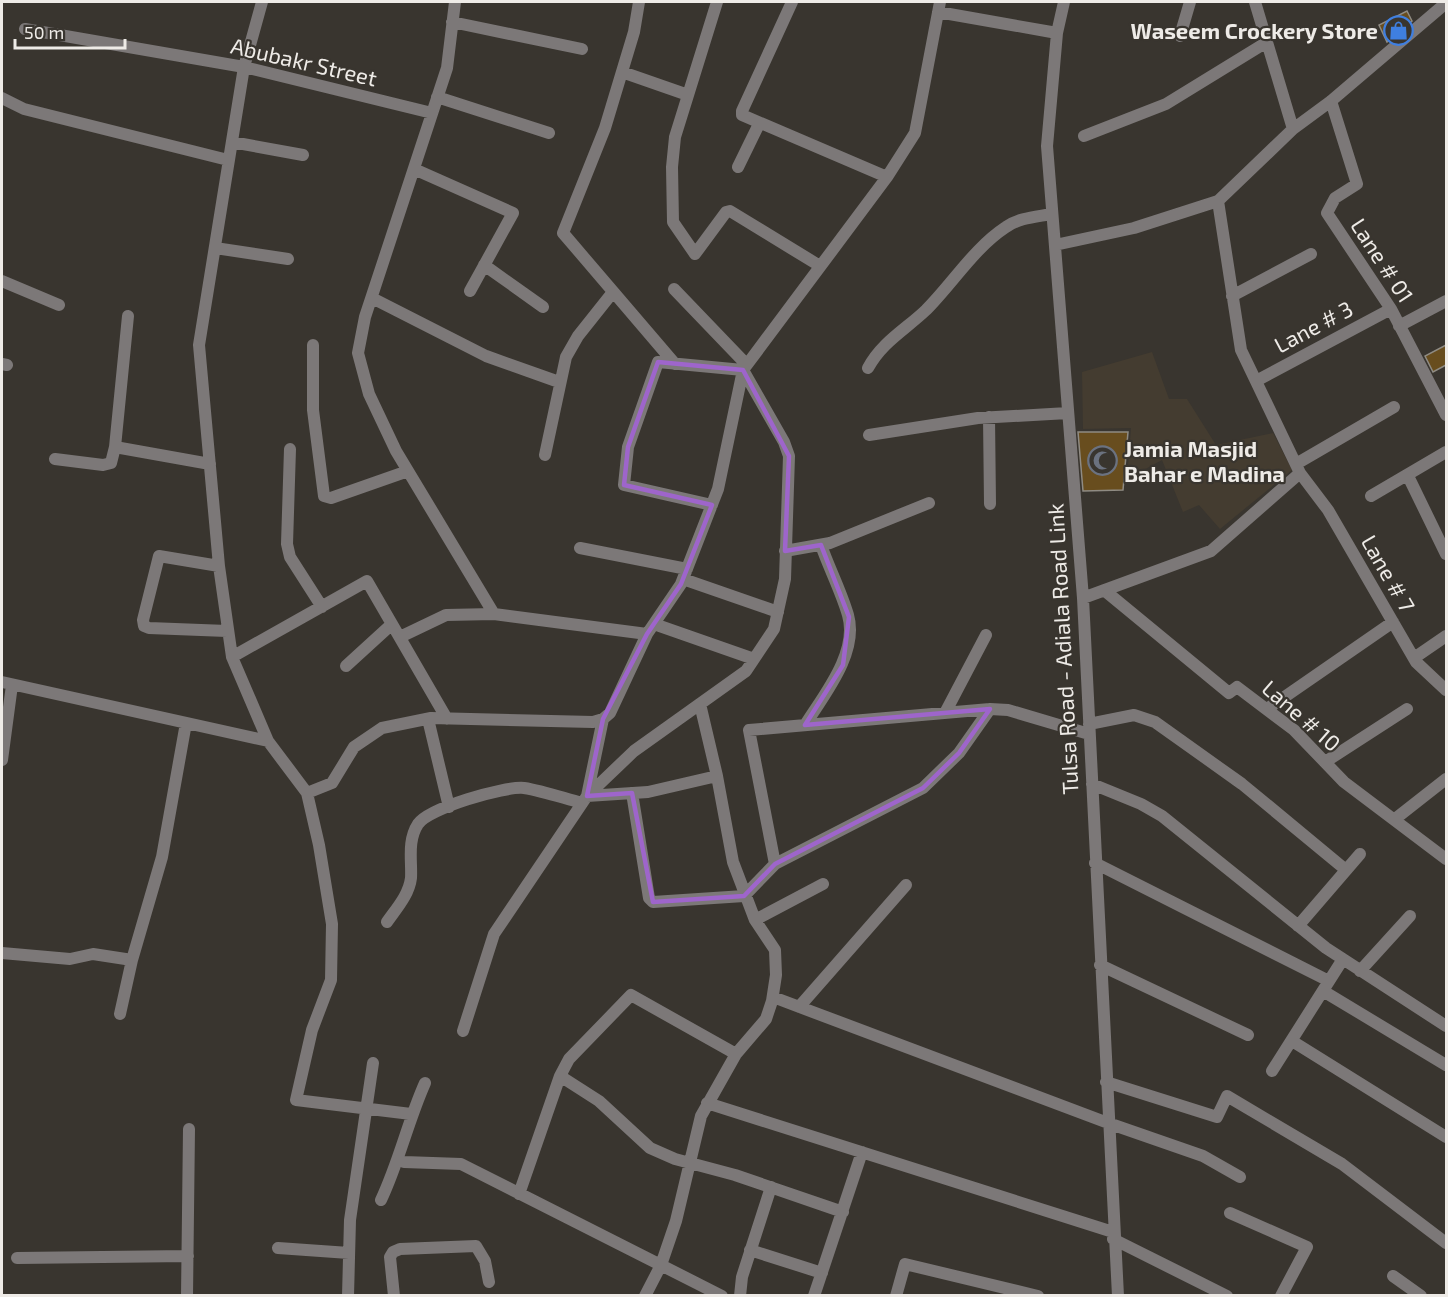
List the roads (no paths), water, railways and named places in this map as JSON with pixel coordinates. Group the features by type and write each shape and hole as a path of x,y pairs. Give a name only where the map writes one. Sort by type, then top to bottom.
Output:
{"street":[{"path":"262,2 244,67 199,345 227,632 232,657 268,741 307,793 319,845 332,924 331,980 312,1030 296,1100 411,1114"},
{"path":"455,2 447,68 372,298 358,353 369,394 408,471 494,614"},
{"path":"639,2 634,32 605,128 563,233 675,364"},
{"path":"717,2 675,137 671,189 673,222 695,254 726,212 730,211 820,266"},
{"path":"792,2 742,111 744,117 887,177"},
{"name":"Tulsa Road - Adiala Road Link","path":"1064,2 1057,33 1047,146 1050,214 1055,245 1083,598 1113,1235 1118,1296"},
{"path":"1180,36 1190,2"},
{"path":"1255,2 1293,129"},
{"path":"1055,245 1134,228 1218,201 1293,129 1331,101 1446,3"},
{"path":"307,793 332,783 354,747 382,728 428,719 593,722 610,713 651,629 685,574 712,505 718,489 744,367 887,177 915,133 939,7 1057,33"},
{"path":"452,22 582,49"},
{"name":"Abubakr Street","path":"25,29 244,67 432,112"},
{"path":"1084,136 1166,104 1267,42"},
{"path":"622,72 688,95"},
{"path":"437,97 549,133"},
{"path":"2,98 24,109 228,160"},
{"name":"Lane # 01","path":"1331,101 1357,184 1335,198 1327,213 1390,309 1443,402 1446,415"},
{"path":"738,167 759,124"},
{"path":"232,142 303,154"},
{"path":"414,169 511,210 512,216 470,291"},
{"name":"Lane # 7","path":"1218,201 1241,350 1298,469 1328,510 1414,658 1446,690"},
{"path":"868,368 882,346 927,310 983,246 1007,226 1023,219 1050,214"},
{"path":"215,248 288,259"},
{"path":"1232,296 1311,254"},
{"path":"484,266 543,307"},
{"path":"2,281 59,305"},
{"path":"463,1031 494,934 584,799 634,751 746,671 774,629 784,579 789,456 784,442 744,367 674,289"},
{"path":"545,455 566,357 578,336 613,292"},
{"path":"372,298 486,356 559,382"},
{"path":"1400,326 1446,301"},
{"name":"Lane # 3","path":"1256,381 1390,309"},
{"path":"55,459 103,465 111,463 116,447 128,316"},
{"path":"314,345 313,410 324,496 331,498 408,471"},
{"path":"712,505 624,485 628,447 658,362 744,367"},
{"path":"1083,598 1211,551 1298,469 1394,407"},
{"path":"869,435 989,417 1068,413"},
{"path":"989,417 990,504"},
{"path":"116,447 210,464"},
{"path":"290,449 288,551 290,558 322,607"},
{"path":"1371,496 1446,452"},
{"path":"1408,476 1446,554"},
{"path":"785,551 821,545 929,503"},
{"path":"805,725 843,665 849,632 849,617 821,545"},
{"path":"580,549 685,574 778,612"},
{"path":"219,566 159,556 143,620 144,626 148,628 227,632"},
{"path":"232,657 367,581 447,719"},
{"name":"Lane # 10","path":"1104,590 1229,693 1237,687 1294,730 1344,782 1446,859"},
{"path":"400,637 446,615 494,614 651,629 754,658"},
{"path":"1267,709 1393,622"},
{"path":"346,666 392,624"},
{"path":"945,713 986,635"},
{"path":"1414,658 1446,636"},
{"path":"2,760 7,683 268,741"},
{"path":"645,1296 662,1265 707,1103 736,1054 766,1019 773,997 775,950 754,920 733,862 717,776 700,704"},
{"path":"775,864 749,730 990,709 1008,710 1089,729 1134,715 1155,722 1242,784 1346,870"},
{"path":"632,793 649,898 653,902 744,896 775,864 923,788 959,753 990,709"},
{"path":"1325,762 1407,710"},
{"path":"584,799 603,718"},
{"path":"428,719 449,807"},
{"path":"120,1014 132,960 162,856 186,723"},
{"path":"387,922 405,897 411,880 409,857 417,825 429,813 508,788 524,788 584,799 648,792 717,776"},
{"path":"1395,819 1446,779"},
{"path":"1092,784 1141,804 1162,816 1298,926 1360,971 1446,1026"},
{"path":"1298,926 1360,854"},
{"path":"1095,863 1326,986 1446,1065"},
{"path":"754,920 823,884"},
{"path":"799,1007 906,885"},
{"path":"1360,971 1410,916"},
{"path":"2,953 70,959 93,954 132,960"},
{"path":"1272,1071 1343,959"},
{"path":"1100,965 1248,1035"},
{"path":"519,1194 569,1059 632,995 736,1054"},
{"path":"773,997 1108,1123 1203,1155 1240,1177"},
{"path":"1292,1041 1446,1137"},
{"path":"348,1296 350,1220 373,1063"},
{"path":"561,1076 599,1101 650,1148 675,1159 771,1187 843,1212"},
{"path":"1106,1082 1217,1117 1227,1096 1342,1164 1446,1243"},
{"path":"381,1200 393,1175 411,1114 425,1083"},
{"path":"707,1103 1113,1235 1227,1296"},
{"path":"187,1296 189,1130"},
{"path":"814,1296 862,1152"},
{"path":"404,1162 461,1164 722,1296"},
{"path":"740,1296 750,1250 771,1187"},
{"path":"1230,1213 1307,1247 1281,1296"},
{"path":"394,1296 390,1257 393,1252 400,1249 476,1246 485,1261 489,1282"},
{"path":"278,1248 349,1253"},
{"path":"750,1250 822,1273"},
{"path":"17,1258 188,1256"},
{"path":"896,1296 905,1264 1038,1296"},
{"path":"1393,1276 1421,1296"}],"place":[{"name":"Waseem Crockery Store","path":"1399,30"},
{"name":"Jamia Masjid Bahar e Madina","path":"1103,461"}]}
